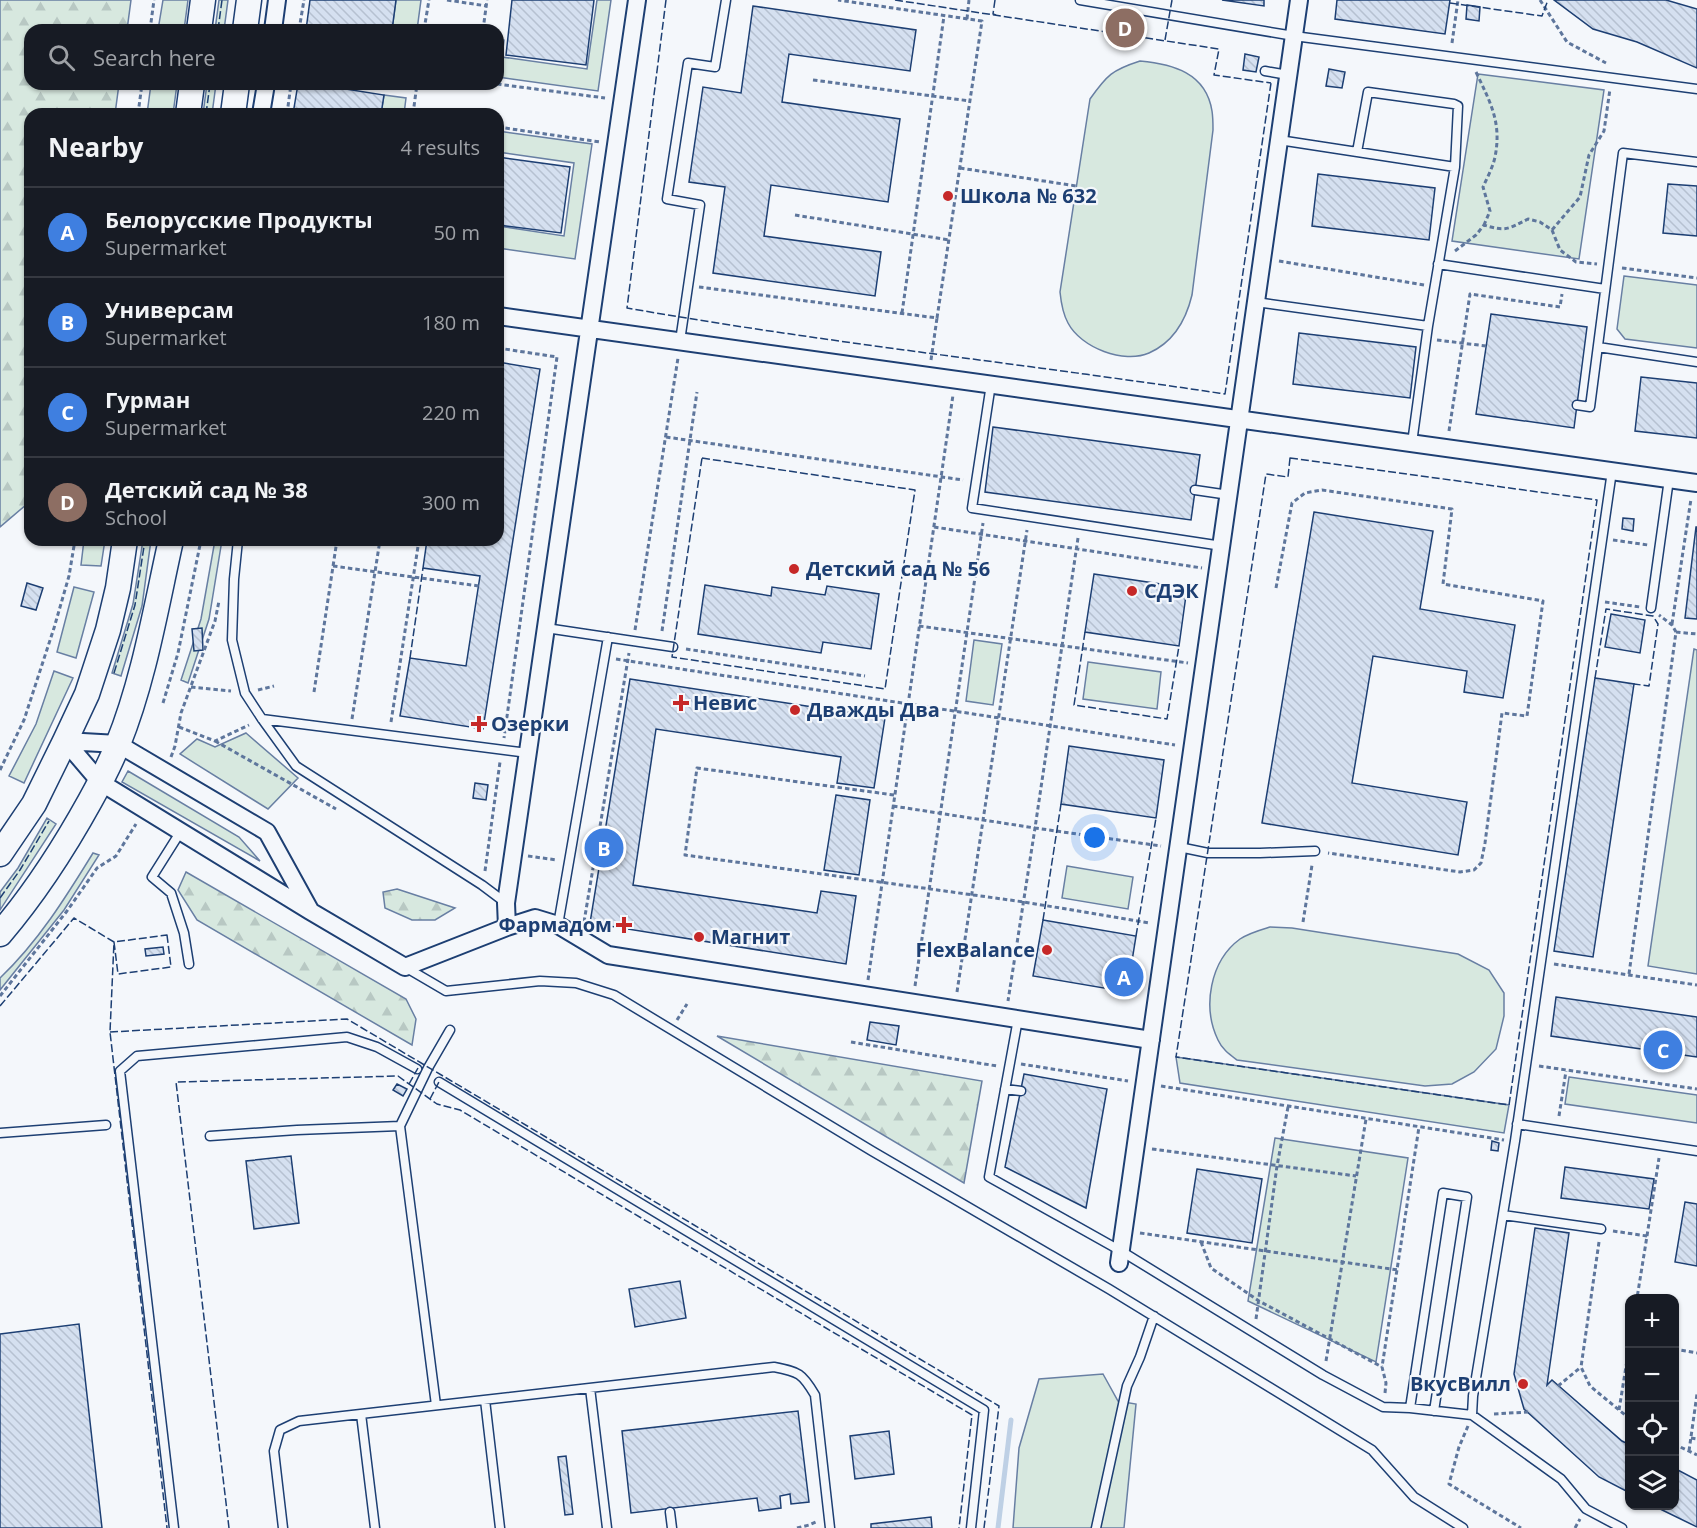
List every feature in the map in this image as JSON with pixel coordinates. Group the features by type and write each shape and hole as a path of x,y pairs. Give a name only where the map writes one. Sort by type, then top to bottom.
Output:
{"main road":[{"path":"200,24 203,0"},
{"path":"246,24 249,0"},
{"path":"189,108 191,90"},
{"path":"233,108 236,90"},
{"path":"0,854 34,804 87,694 108,630 118,588 124,546"},
{"path":"0,934 43,877 75,828 118,744 135,692 170,546"}],"street":[{"path":"274,24 278,0"},
{"path":"507,927 506,903 513,853 637,0"},
{"path":"1120,1257 1151,1040 1171,847 1193,748 1299,0"},
{"path":"262,108 265,90"},
{"path":"504,317 589,328 679,347 990,384 1697,483"},
{"path":"65,741 118,744 267,832 310,911"},
{"path":"65,741 100,782 405,967 535,918 558,925 608,955 1151,1040"}],"lane":[{"path":"679,347 700,205 668,199 688,63 715,67 726,0"},
{"path":"1080,0 1136,4 1294,36 1697,89"},
{"path":"1265,71 1288,75"},
{"path":"1357,152 1368,92 1458,106 1455,167 1428,326 1412,443"},
{"path":"1279,140 1455,167"},
{"path":"1576,405 1590,407 1623,153 1697,162"},
{"path":"1438,264 1605,289"},
{"path":"1256,302 1428,326"},
{"path":"1598,347 1697,362"},
{"path":"990,384 972,508 1222,546"},
{"path":"1472,1415 1473,1396 1515,1141 1612,471"},
{"path":"1651,608 1669,479"},
{"path":"1195,490 1229,495"},
{"path":"237,546 232,640 245,693 296,766 482,885 506,903"},
{"path":"546,628 673,647"},
{"path":"558,925 608,637"},
{"path":"262,719 528,753"},
{"path":"181,831 152,877 171,893 184,933 189,964"},
{"path":"1171,847 1208,853 1315,851"},
{"path":"405,967 446,991 540,981 576,983 614,995 872,1151 1154,1316 1372,1450 1414,1497 1463,1528"},
{"path":"1012,1018 1010,1065 989,1177 1120,1257 1254,1332 1323,1375 1383,1407 1472,1415 1561,1479 1586,1509 1622,1528"},
{"path":"436,1405 400,1126 428,1068 450,1030"},
{"path":"174,1528 120,1071 137,1056 347,1037 377,1047 417,1069"},
{"path":"439,1082 984,1410 970,1528"},
{"path":"1005,1089 1021,1091"},
{"path":"1517,1124 1697,1151"},
{"path":"0,1133 106,1125"},
{"path":"210,1136 400,1126"},
{"path":"1410,1408 1443,1193 1467,1197 1434,1411"},
{"path":"1503,1215 1601,1229"},
{"path":"1096,1528 1127,1386 1154,1316"},
{"path":"283,1528 274,1451 280,1430 299,1421 774,1367 794,1371 805,1378 815,1395 830,1528"},
{"path":"590,1388 607,1528"},
{"path":"485,1400 500,1528"},
{"path":"361,1414 375,1528"},
{"path":"670,1512 672,1528"}],"path":[{"path":"151,24 154,0"},
{"path":"300,24 304,0"},
{"path":"425,24 429,0"},
{"path":"447,0 487,6"},
{"path":"484,24 487,0"},
{"path":"838,0 982,21 928,376"},
{"path":"967,19 969,0"},
{"path":"1451,45 1458,0"},
{"path":"1540,0 1567,42 1614,68"},
{"path":"902,313 944,16"},
{"path":"1438,264 1476,235 1484,225 1490,211 1483,187 1495,158 1498,126 1491,104 1475,71"},
{"path":"813,80 970,101"},
{"path":"504,85 622,100"},
{"path":"1552,230 1580,197 1589,154 1604,131 1610,88"},
{"path":"139,108 141,90"},
{"path":"288,108 290,90"},
{"path":"414,108 416,90"},
{"path":"504,128 616,144"},
{"path":"960,168 1076,186"},
{"path":"795,215 949,240"},
{"path":"1484,225 1500,230 1513,227 1528,219 1540,222 1552,230 1560,250 1576,262 1697,278"},
{"path":"1263,258 1435,286"},
{"path":"1448,435 1470,294 1560,307 1563,283"},
{"path":"688,285 937,318"},
{"path":"1426,339 1486,346"},
{"path":"583,932 627,661 633,641 679,347"},
{"path":"482,885 557,357 504,349"},
{"path":"657,666 697,392"},
{"path":"866,995 953,393"},
{"path":"665,437 976,482"},
{"path":"1276,588 1292,503 1305,493 1322,490 1452,509 1443,584 1543,601 1527,716 1502,713 1481,863 1474,870 1460,872 1315,851 1303,922"},
{"path":"1672,625 1691,499"},
{"path":"913,1002 985,510"},
{"path":"954,1009 1030,517"},
{"path":"1012,1018 1024,902 1081,525"},
{"path":"934,526 1218,571"},
{"path":"1602,538 1660,546"},
{"path":"0,770 24,720 69,576 74,546"},
{"path":"163,703 178,654 200,546"},
{"path":"314,692 336,546"},
{"path":"350,730 379,546"},
{"path":"389,735 418,546"},
{"path":"333,566 479,586"},
{"path":"165,771 175,746 181,712 215,621 219,598"},
{"path":"1593,600 1651,608 1672,625 1676,632 1629,974"},
{"path":"919,626 1190,664"},
{"path":"1676,632 1697,634"},
{"path":"673,647 865,676"},
{"path":"605,658 1193,748"},
{"path":"179,727 215,741 262,719"},
{"path":"894,795 696,768 685,855 1024,902 1152,923"},
{"path":"893,806 1171,847"},
{"path":"0,996 67,911 97,868 117,856 145,810"},
{"path":"488,850 594,865"},
{"path":"1540,962 1697,985"},
{"path":"672,1030 687,1004"},
{"path":"851,1042 1515,1141"},
{"path":"1526,1064 1697,1089"},
{"path":"1557,1130 1566,1071"},
{"path":"1254,1332 1277,1166 1288,1107"},
{"path":"1323,1375 1366,1119"},
{"path":"1383,1407 1386,1383 1382,1367 1419,1127"},
{"path":"1637,1294 1661,1145"},
{"path":"1135,1147 1356,1176"},
{"path":"1625,1416 1590,1386 1581,1367 1601,1229 1647,1236"},
{"path":"1123,1231 1398,1270"},
{"path":"1201,1242 1211,1268 1259,1301 1382,1367"},
{"path":"1618,1410 1628,1348"},
{"path":"1679,1350 1697,1353"},
{"path":"1558,1386 1581,1367"},
{"path":"1689,1451 1697,1395"},
{"path":"1521,1528 1449,1484 1472,1415 1528,1412"},
{"path":"1691,1438 1697,1439"},
{"path":"1679,1446 1697,1455"},
{"path":"797,1528 809,1526 819,1520"}],"green space":[{"path":"0,0 131,0 128,24 24,24 24,90 118,90 116,108 24,108 24,507 0,527"},
{"path":"163,0 188,0 185,24 159,24"},
{"path":"219,0 228,0 225,24 216,24"},
{"path":"396,0 421,0 418,24 393,24"},
{"path":"597,0 611,0 598,91 504,78 504,57 587,69"},
{"path":"1140,61 1176,68 1195,79 1209,98 1213,130 1192,295 1186,313 1178,329 1165,343 1149,353 1128,356 1104,352 1074,332 1065,316 1060,292 1090,99 1111,74"},
{"path":"1478,74 1604,90 1579,259 1452,241"},
{"path":"150,90 176,90 174,108 148,108"},
{"path":"206,90 215,90 213,108 204,108"},
{"path":"384,95 406,98 405,108 382,108"},
{"path":"504,132 592,144 575,259 504,249 504,227 564,236 574,163 504,153"},
{"path":"1624,276 1697,285 1697,348 1625,339 1617,329"},
{"path":"83,546 104,546 101,566 81,565"},
{"path":"142,546 150,546 142,606 121,676 112,673 133,604"},
{"path":"214,546 221,546 209,619 188,683 181,680 201,619"},
{"path":"74,587 94,592 76,658 57,652"},
{"path":"974,640 1002,644 993,705 966,701"},
{"path":"1694,649 1697,650 1697,974 1648,966"},
{"path":"1088,662 1161,672 1157,709 1083,699"},
{"path":"54,671 73,678 24,783 9,776 36,724"},
{"path":"246,733 298,778 268,809 180,754 197,739 215,747"},
{"path":"128,771 239,837 260,861 122,782"},
{"path":"47,818 56,824 0,910 0,892 18,868"},
{"path":"93,853 99,855 64,910 0,990 0,978 39,934"},
{"path":"1067,866 1133,877 1128,909 1062,898"},
{"path":"186,872 406,999 416,1019 412,1045 197,920 178,890"},
{"path":"397,889 455,908 435,920 412,920 385,908 383,892"},
{"path":"1270,927 1292,928 1458,954 1489,970 1504,993 1504,1016 1496,1049 1474,1072 1452,1084 1425,1086 1237,1060 1222,1046 1213,1027 1210,1013 1212,985 1222,959 1230,948 1243,937"},
{"path":"717,1036 982,1081 964,1183"},
{"path":"1176,1057 1509,1105 1504,1133 1180,1083"},
{"path":"1569,1077 1697,1095 1697,1123 1565,1104"},
{"path":"1275,1138 1408,1158 1376,1362 1248,1301"},
{"path":"1103,1374 1118,1401 1136,1404 1124,1528 1013,1528 1019,1448 1039,1379"}],"building":[{"path":"310,0 396,0 393,24 307,24"},
{"path":"512,0 594,0 586,65 506,55"},
{"path":"1222,0 1264,0 1264,6"},
{"path":"1337,0 1450,0 1445,34 1335,19"},
{"path":"1554,0 1666,0 1697,9 1697,68 1637,42 1593,29"},
{"path":"1467,5 1480,7 1479,21 1466,19"},
{"path":"753,6 916,30 910,71 789,54 782,102 900,119 888,202 771,185 764,236 881,252 875,296 713,273 725,187 689,182 703,87 741,93"},
{"path":"1245,54 1259,57 1256,72 1243,70"},
{"path":"1329,69 1345,72 1342,88 1326,86"},
{"path":"297,90 352,90 384,95 382,108 294,108"},
{"path":"504,158 570,167 561,233 504,226"},
{"path":"1318,174 1435,188 1429,240 1312,226"},
{"path":"1668,184 1697,186 1697,236 1663,233"},
{"path":"1491,314 1587,327 1574,428 1476,414"},
{"path":"1299,333 1416,347 1410,398 1293,384"},
{"path":"504,363 540,369 483,729 400,716 410,658 466,666 480,576 423,568 426,546 504,546"},
{"path":"1641,377 1697,383 1697,438 1635,431"},
{"path":"993,427 1200,455 1191,520 985,492"},
{"path":"1314,512 1433,531 1420,609 1515,625 1503,698 1464,692 1467,671 1373,656 1352,783 1467,802 1458,855 1262,823"},
{"path":"1623,518 1634,519 1633,531 1622,529"},
{"path":"1697,527 1697,619 1685,618"},
{"path":"1094,574 1187,588 1179,646 1085,632"},
{"path":"27,583 43,588 36,610 21,606"},
{"path":"705,585 771,596 772,587 825,595 827,586 879,594 871,649 823,642 821,653 698,634"},
{"path":"1611,614 1645,620 1640,653 1605,647"},
{"path":"202,628 203,650 194,651 192,629"},
{"path":"1595,678 1634,684 1593,957 1554,951"},
{"path":"630,679 885,718 874,788 837,783 841,757 656,729 633,885 817,913 821,891 856,896 846,964 590,923"},
{"path":"1069,746 1164,760 1156,818 1061,804"},
{"path":"475,783 488,785 486,800 473,798"},
{"path":"836,795 870,800 859,875 824,870"},
{"path":"1043,920 1136,936 1127,992 1033,976"},
{"path":"163,947 164,954 146,956 145,949"},
{"path":"1556,997 1697,1017 1697,1057 1551,1036"},
{"path":"870,1022 899,1026 896,1045 867,1040"},
{"path":"1024,1074 1107,1089 1086,1208 1005,1167"},
{"path":"397,1084 407,1089 403,1096 393,1090"},
{"path":"1492,1141 1499,1143 1498,1151 1491,1150"},
{"path":"291,1156 299,1223 254,1229 246,1161"},
{"path":"1565,1167 1654,1179 1649,1209 1561,1198"},
{"path":"1197,1169 1262,1179 1252,1243 1187,1233"},
{"path":"1685,1202 1697,1204 1697,1266 1675,1262"},
{"path":"1535,1228 1569,1233 1547,1385 1552,1380 1625,1442 1625,1490 1599,1477 1524,1409 1514,1374"},
{"path":"680,1281 686,1318 635,1327 629,1289"},
{"path":"79,1324 102,1528 0,1528 0,1334"},
{"path":"798,1411 809,1502 791,1504 790,1494 780,1496 781,1508 759,1511 757,1498 631,1513 622,1431"},
{"path":"889,1431 894,1474 855,1479 850,1436"},
{"path":"566,1456 573,1514 565,1515 558,1457"},
{"path":"1679,1471 1697,1480 1697,1527 1662,1510 1679,1510"},
{"path":"931,1517 932,1528 871,1528 871,1524"}],"waterway":[{"path":"998,1528 1011,1420"}],"fence":[{"path":"219,24 222,0"},
{"path":"666,0 627,308 851,343 1225,394 1271,83"},
{"path":"895,0 1219,49 1214,75 1271,83"},
{"path":"995,0 993,14 996,15"},
{"path":"1165,40 1172,0"},
{"path":"1450,3 1542,16 1548,0"},
{"path":"207,108 209,90"},
{"path":"702,458 915,490 885,689 672,657 702,458"},
{"path":"1290,458 1597,500 1509,1105 1176,1057 1266,474 1288,477 1290,458"},
{"path":"114,673 135,605 144,546"},
{"path":"410,658 423,568"},
{"path":"1595,678 1606,609 1653,616 1658,624 1649,686 1634,684"},
{"path":"1085,632 1074,705 1167,719 1179,646"},
{"path":"1043,920 1061,804"},
{"path":"1136,936 1156,818"},
{"path":"0,898 20,870 49,821"},
{"path":"0,1006 74,918 114,942 110,1032 167,1528"},
{"path":"167,935 171,967 118,974 114,942 167,935"},
{"path":"110,1032 347,1019 999,1406 984,1528"},
{"path":"409,1084 418,1068"},
{"path":"229,1528 176,1082 398,1076 437,1104 460,1110 972,1415 959,1528"},
{"path":"430,1099 440,1080"}],"place":[{"name":"Детский сад № 38","path":"1125,28"},
{"name":"Школа № 632","path":"948,196"},
{"name":"Детский сад № 56","path":"794,569"},
{"name":"СДЭК","path":"1132,591"},
{"name":"Невис","path":"681,703"},
{"name":"Дважды Два","path":"795,710"},
{"name":"Озерки","path":"479,724"},
{"name":"Универсам","path":"604,848"},
{"name":"Фармадом","path":"624,925"},
{"name":"Магнит","path":"699,937"},
{"name":"FlexBalance","path":"1047,950"},
{"name":"Белорусские Продукты","path":"1124,977"},
{"name":"Гурман","path":"1663,1050"},
{"name":"ВкусВилл","path":"1523,1384"}]}
